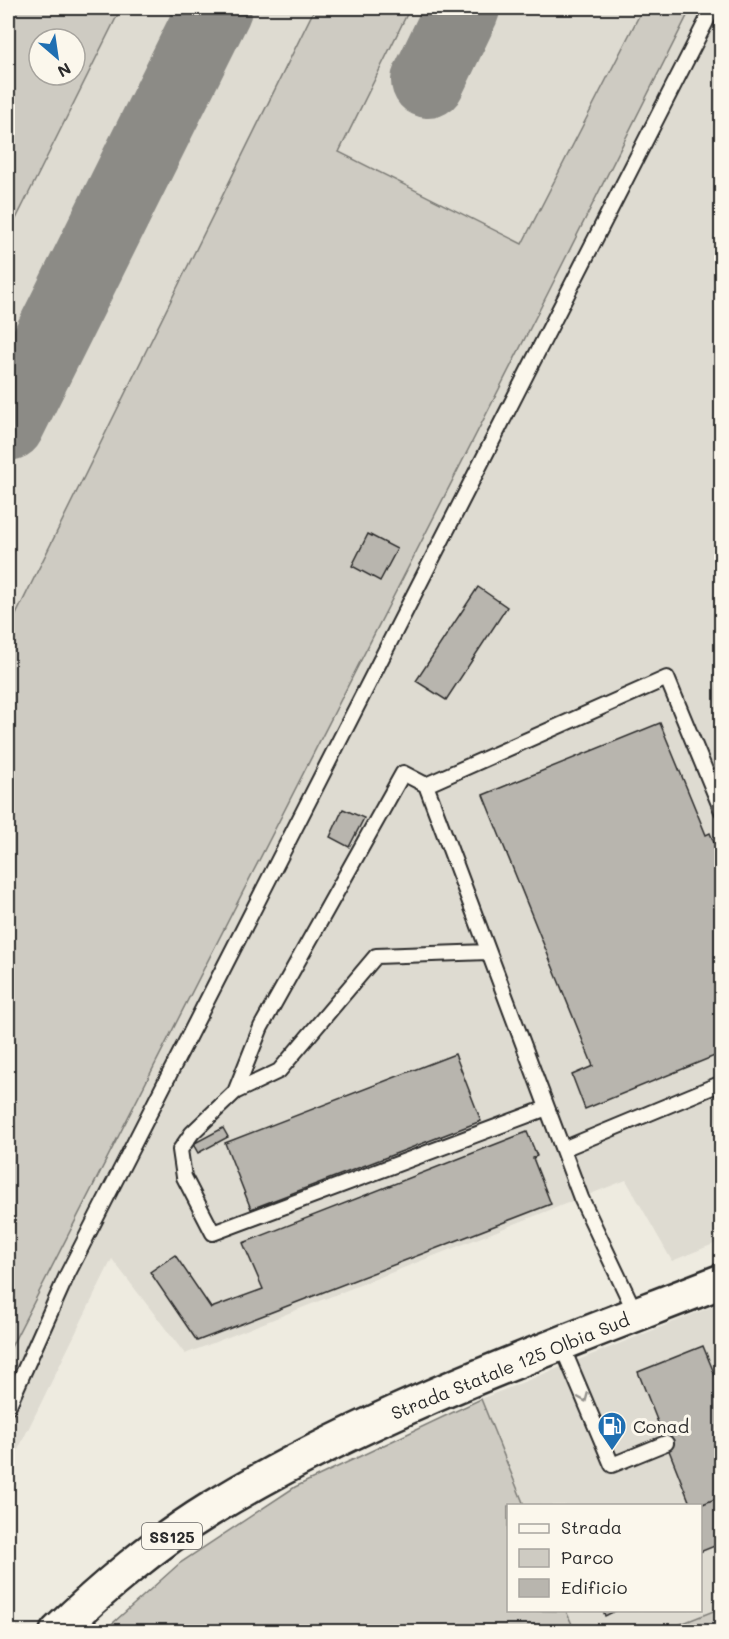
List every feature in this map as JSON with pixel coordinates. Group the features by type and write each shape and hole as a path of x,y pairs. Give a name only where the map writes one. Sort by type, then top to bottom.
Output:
{"main road":[{"name":"Strada Statale 125 Olbia Sud","path":"57,1632 153,1550 198,1517 301,1458 405,1408 722,1281"}],"lane":[{"path":"8,1407 67,1275 713,8"},
{"path":"426,785 667,678 722,811"},
{"path":"235,1092 261,1027 403,772 426,785 581,1198 636,1314"},
{"path":"489,952 376,956 279,1071 235,1092 192,1133 180,1150 184,1177 213,1233 548,1108"},
{"path":"563,1149 722,1083"},
{"path":"561,1344 612,1465 666,1443"}],"shaded area":[{"path":"8,8 721,8 721,1241 672,1261 626,1180 185,1354 112,1259 8,1470"},
{"name":"Conad","path":"721,1303 721,1608 663,1631 575,1631 566,1612 702,1612 702,1504 524,1504 481,1399"}],"green space":[{"path":"8,8 121,8 87,76 87,27 27,27 27,87 82,87 8,235"},
{"path":"315,8 410,8 339,152 522,244 643,8 691,8 8,1353 8,631"},
{"path":"481,1399 524,1504 507,1504 507,1612 566,1612 575,1631 104,1631 180,1563 295,1487"},
{"path":"721,1608 721,1631 663,1631"}],"building":[{"path":"368,534 397,549 380,581 352,566"},
{"path":"478,587 507,607 446,700 416,681"},
{"path":"660,723 706,835 710,833 722,862 722,1053 585,1109 572,1075 593,1066 483,795"},
{"path":"343,809 364,818 349,847 330,837"},
{"path":"455,1054 481,1121 251,1209 225,1143"},
{"path":"223,1128 228,1137 198,1153 193,1144"},
{"path":"527,1132 537,1156 533,1158 551,1204 197,1341 150,1272 175,1255 211,1308 263,1289 243,1243"},
{"path":"703,1346 722,1392 722,1496 702,1504 690,1504 638,1372"},
{"path":"722,1496 722,1543 702,1551 702,1504"}],"taxiway":[{"path":"8,424 215,8"},
{"path":"428,81 463,8"}],"place":[{"name":"Conad","path":"612,1452"}]}
